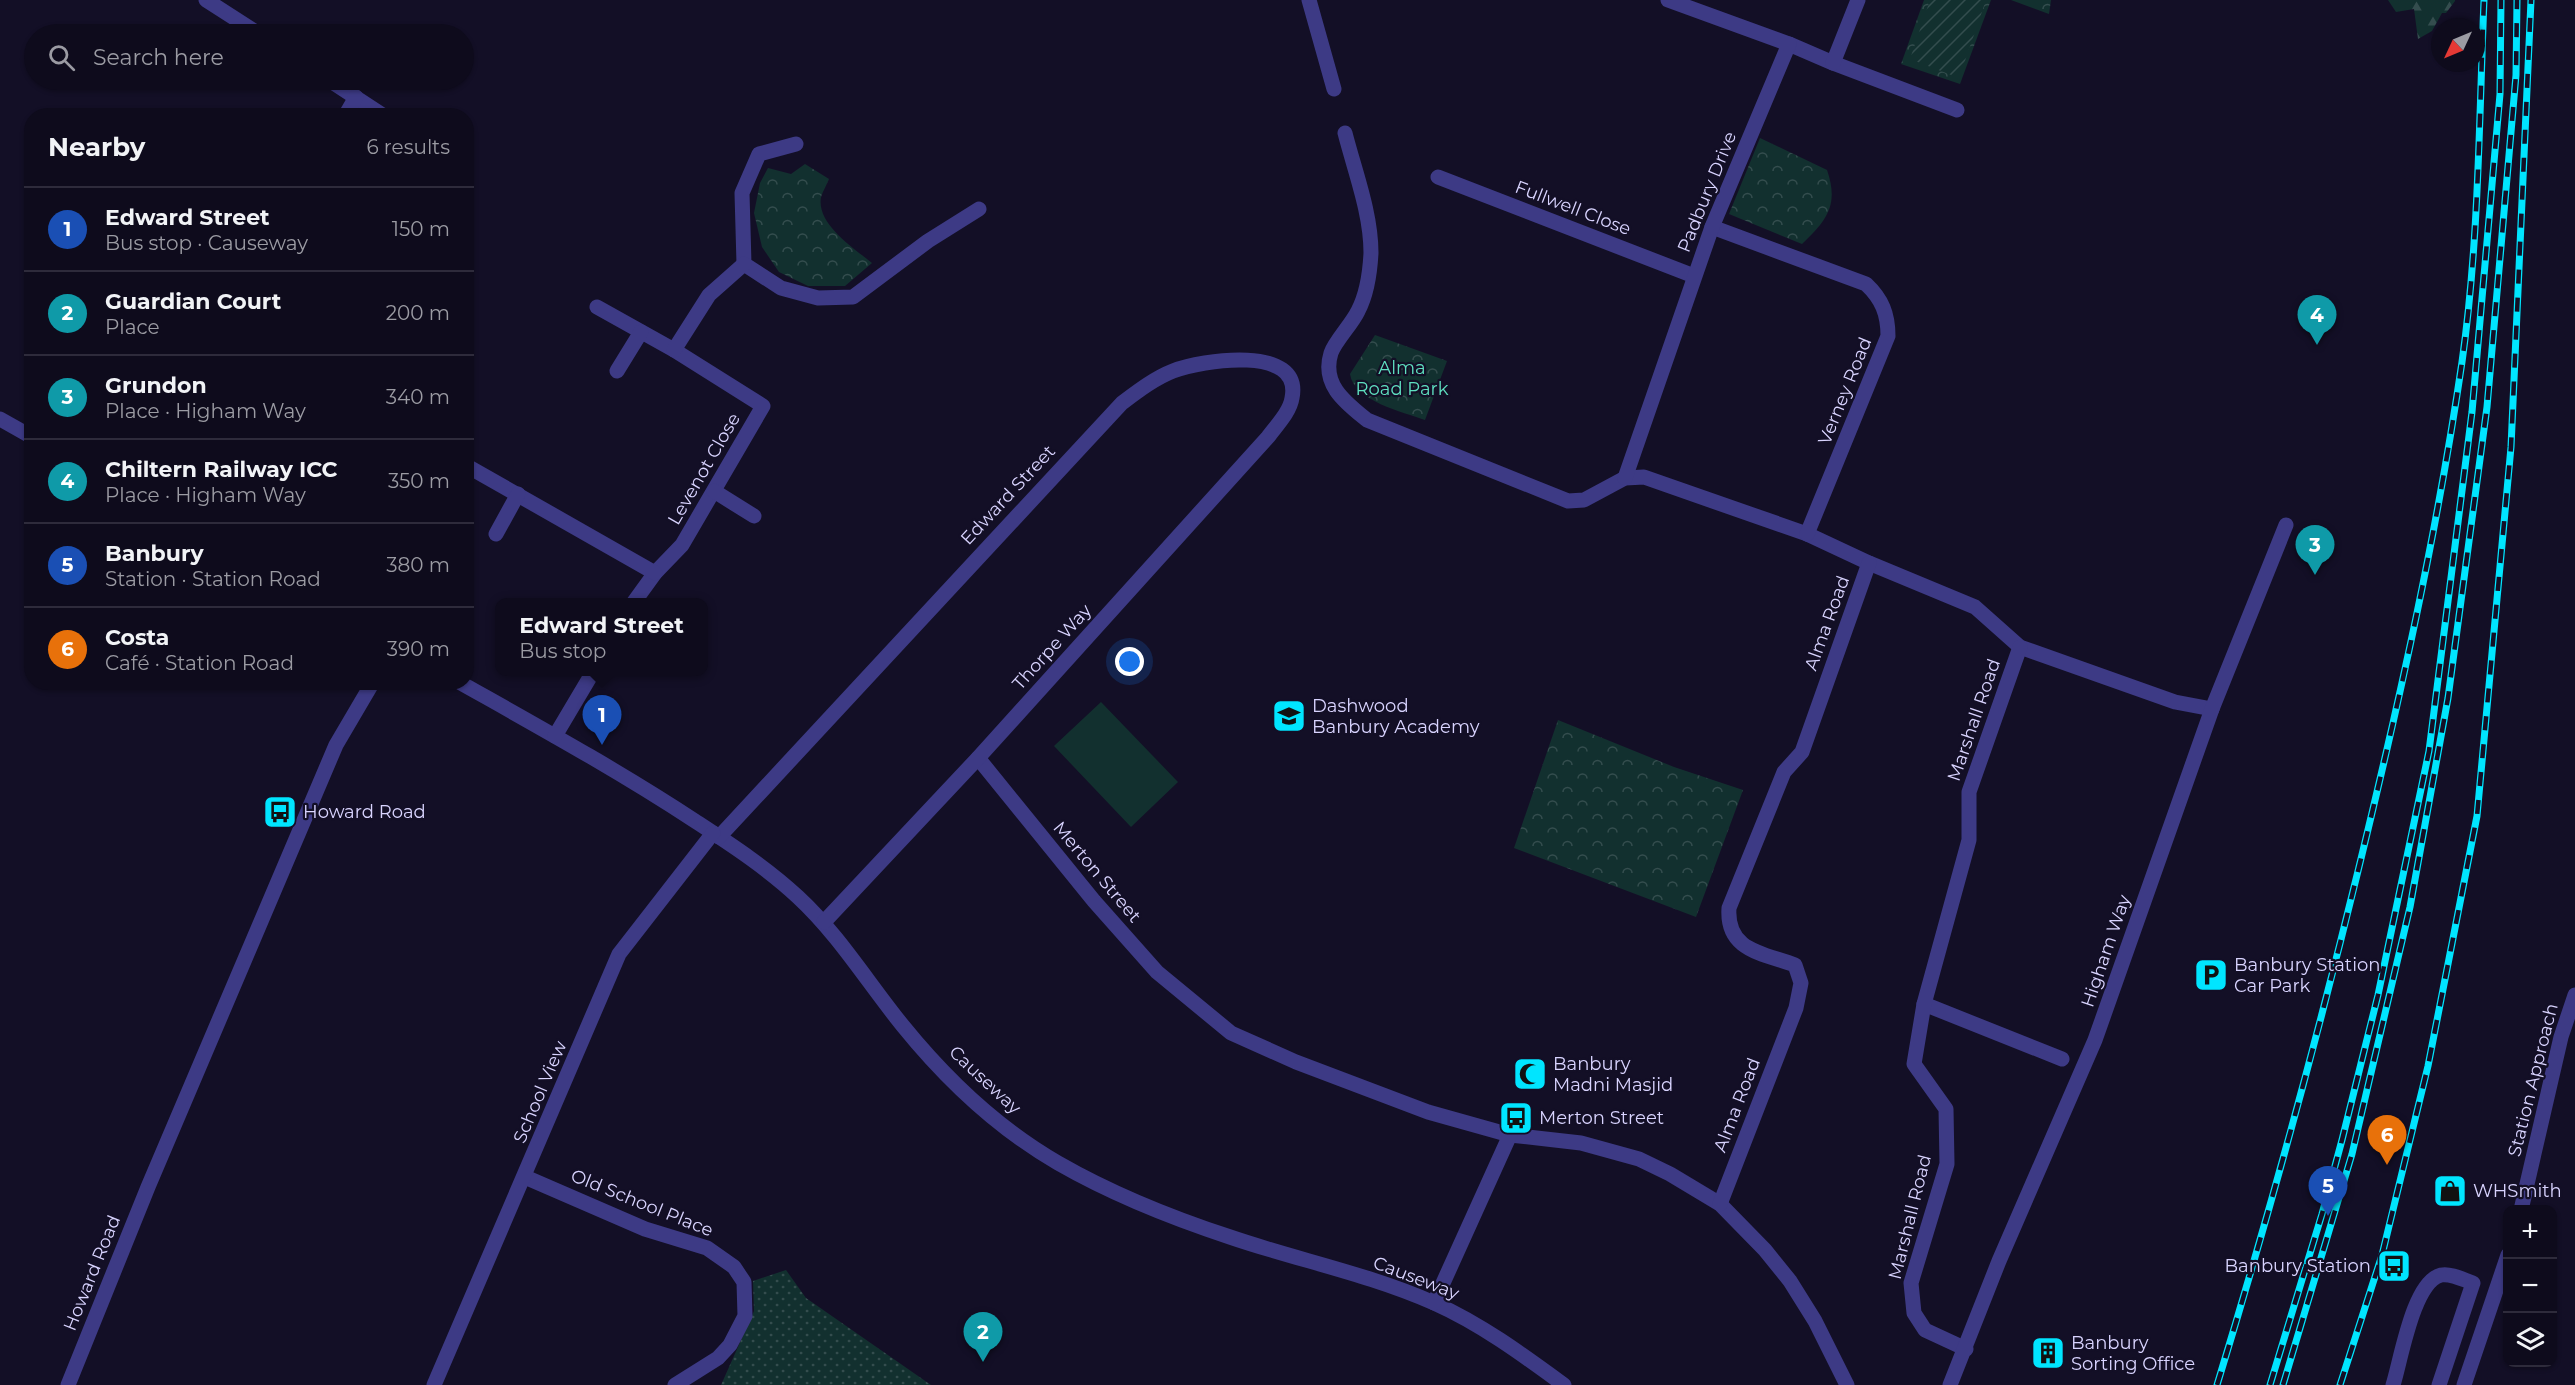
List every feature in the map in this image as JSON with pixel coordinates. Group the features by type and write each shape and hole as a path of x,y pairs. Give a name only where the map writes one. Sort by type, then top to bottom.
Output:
{"street":[{"path":"206,0 243,24"},
{"path":"1309,0 1334,89"},
{"path":"1668,0 1789,44 1957,110"},
{"path":"1833,63 1858,0"},
{"name":"Padbury Drive","path":"1625,478 1712,227 1789,44"},
{"path":"345,90 372,108"},
{"path":"350,108 356,97"},
{"path":"1345,133 1369,225 1371,254 1367,283 1360,308 1331,352 1330,375 1340,399 1367,420 1402,436 1568,501 1584,500 1625,478"},
{"path":"744,264 742,193 759,154 796,144"},
{"name":"Fullwell Close","path":"1438,177 1694,276"},
{"path":"744,264 781,288 818,298 854,297 928,241 979,209"},
{"name":"Verney Road","path":"1712,227 1866,284 1879,297 1888,322 1888,336 1808,534"},
{"path":"674,350 709,295 744,264"},
{"name":"Levenot Close","path":"597,307 674,350 763,406 682,545 655,573 638,598"},
{"path":"617,371 641,332"},
{"name":"Edward Street","path":"716,835 1122,403 1147,385 1173,371 1225,360 1268,362 1288,376 1293,388"},
{"name":"Thorpe Way","path":"824,922 978,758 1268,437 1292,401 1293,388"},
{"path":"0,419 24,432"},
{"path":"474,470 655,573"},
{"name":"Alma Road","path":"1625,478 1644,477 1808,534 1869,563 1802,752 1784,772 1729,908 1728,919 1732,933 1743,946 1796,965 1801,983 1796,1008 1720,1204"},
{"path":"714,492 753,516"},
{"path":"496,534 518,494"},
{"name":"Higham Way","path":"1950,1385 1999,1261 2095,1040 2212,709 2286,525"},
{"path":"1869,563 1975,608 2020,647"},
{"name":"Marshall Road","path":"1966,1349 1925,1330 1914,1313 1911,1283 1947,1164 1946,1109 1914,1064 1924,1004 1969,840 1968,792 2020,647 2175,702 2212,709"},
{"path":"555,736 590,676"},
{"name":"Howard Road","path":"68,1385 148,1187 336,745 368,690"},
{"name":"Causeway","path":"473,690 661,798 716,835 794,893 824,922 904,1028 964,1091 1011,1131 1059,1163 1141,1203 1229,1237 1350,1273 1434,1303 1489,1332 1564,1385"},
{"name":"Merton Street","path":"978,758 1094,901 1157,972 1231,1033 1296,1062 1428,1113 1510,1134 1581,1143 1639,1159 1670,1174 1720,1204 1747,1229 1790,1281 1815,1321 1847,1385"},
{"name":"School View","path":"434,1385 619,954 716,835"},
{"name":"Station Approach","path":"2522,1205 2561,1037 2575,995"},
{"path":"1924,1004 2062,1059"},
{"path":"1434,1303 1510,1134"},
{"name":"Old School Place","path":"525,1177 645,1229 707,1248 734,1267 744,1282 745,1316 730,1345 718,1358 675,1385"},
{"path":"2464,1385 2507,1259"},
{"path":"2393,1385 2418,1299 2424,1288 2440,1275 2449,1275 2473,1283 2439,1385"}],"green space":[{"path":"1924,0 1991,0 1960,84 1901,64"},
{"path":"1930,0 1986,0 1959,78 1910,59"},
{"path":"2011,0 2051,0 2049,14"},
{"path":"2388,0 2455,0 2446,13 2442,13 2439,18 2431,18 2431,32 2418,39 2414,9 2396,12"},
{"path":"1760,138 1827,170 1832,193 1828,211 1818,227 1802,244 1729,214"},
{"path":"805,164 829,179 821,197 821,207 830,226 872,263 845,286 808,286 779,272 762,247 754,213 760,183 768,168 791,174"},
{"name":"Alma Road Park","path":"1375,335 1447,361 1425,420 1381,404 1360,391 1353,383 1350,374"},
{"path":"1101,702 1178,782 1131,827 1054,746"},
{"path":"1558,720 1674,767 1743,790 1696,917 1514,848"},
{"path":"786,1270 806,1298 931,1385 721,1385 754,1311 753,1281"}],"railway":[{"path":"2217,1385 2309,1064 2342,935 2388,745 2429,554 2452,426 2468,317 2478,181 2484,0"},
{"path":"2270,1385 2342,1140 2378,995 2429,751 2472,412 2500,94 2501,0"},
{"path":"2283,1385 2352,1154 2410,907 2448,698 2487,407 2516,75 2517,0"},
{"path":"2340,1385 2382,1255 2428,1066 2477,816 2511,447 2531,0"}],"place":[{"name":"Chiltern Railway ICC","path":"2317,345"},
{"name":"Grundon","path":"2315,575"},
{"name":"Dashwood Banbury Academy","path":"1289,716"},
{"name":"Edward Street","path":"602,745"},
{"name":"Howard Road","path":"280,812"},
{"name":"Banbury Station Car Park","path":"2211,975"},
{"name":"Banbury Madni Masjid","path":"1530,1074"},
{"name":"Merton Street","path":"1516,1118"},
{"name":"Costa","path":"2387,1165"},
{"name":"WHSmith","path":"2450,1191"},
{"name":"Banbury","path":"2328,1216"},
{"name":"Banbury Station","path":"2394,1266"},
{"name":"Banbury Sorting Office","path":"2048,1353"},
{"name":"Guardian Court","path":"983,1362"}]}
